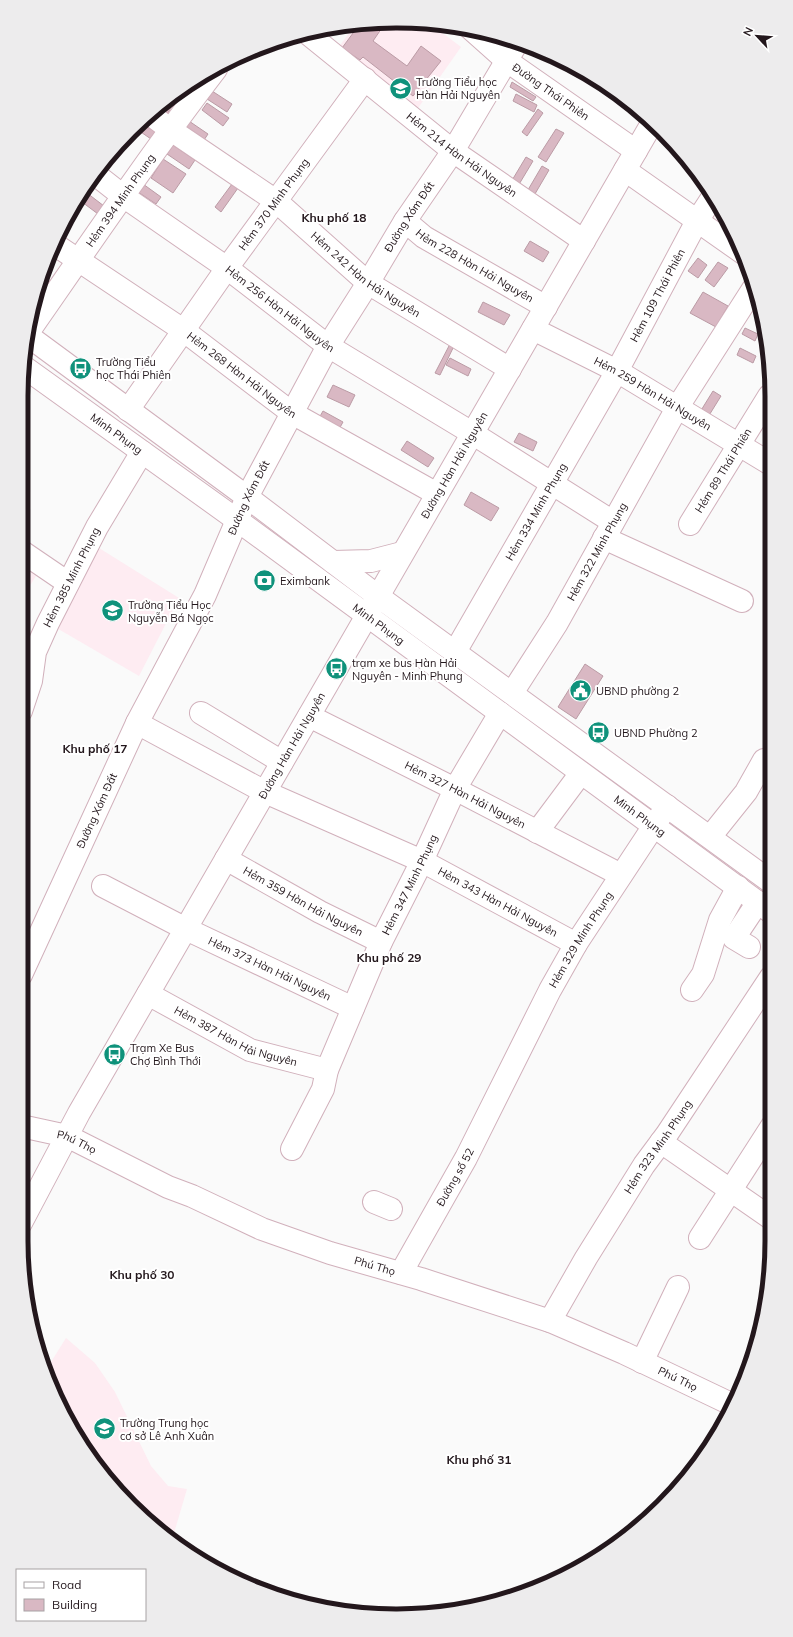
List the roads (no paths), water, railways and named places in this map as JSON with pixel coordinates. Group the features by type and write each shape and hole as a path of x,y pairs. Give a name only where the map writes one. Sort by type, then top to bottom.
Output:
{"street":[{"name":"Hẻm 214 Hàn Hải Nguyên","path":"313,38 453,151 584,241"},
{"name":"Đường Thái Phiên","path":"494,41 512,52 636,151"},
{"name":"Đường Xóm Đất","path":"28,960 137,723 205,595 247,496 328,346 405,221 453,151 512,52"},
{"name":"Hẻm 394 Minh Phụng","path":"36,322 123,196 208,79"},
{"name":"Hẻm 370 Minh Phụng","path":"128,410 227,268 365,80"},
{"name":"Hẻm 242 Hàn Hải Nguyên","path":"155,118 276,201 368,283 510,369"},
{"name":"Đường Hàn Hải Nguyên","path":"28,1210 67,1136 148,994 649,128"},
{"path":"625,170 732,245"},
{"name":"Hẻm 256 Hàn Hải Nguyên","path":"100,178 123,196 227,268 328,346 472,433 552,484 608,530 742,601"},
{"name":"Hẻm 109 Thái Phiên","path":"617,371 697,221 709,202"},
{"name":"Hẻm 228 Hàn Hải Nguyên","path":"405,221 424,237 546,306"},
{"name":"Hẻm 268 Hàn Hải Nguyên","path":"59,248 183,330 292,414 438,494"},
{"name":"Hẻm 322 Minh Phụng","path":"512,693 557,623 677,408 750,294"},
{"name":"Hẻm 259 Hàn Hải Nguyên","path":"533,329 617,371 765,460"},
{"name":"Minh Phụng","path":"33,339 247,496 379,597 765,878"},
{"name":"Minh Phụng","path":"29,371 237,520 764,907"},
{"name":"Hẻm 334 Minh Phụng","path":"455,652 617,371"},
{"name":"Hẻm 89 Thái Phiên","path":"690,524 765,402"},
{"name":"Hẻm 385 Minh Phụng","path":"28,690 31,681 35,652 48,623 97,528 142,452"},
{"path":"332,562 371,561 402,553"},
{"path":"28,556 68,583"},
{"name":"Hẻm 347 Minh Phụng","path":"292,1149 323,1088 327,1070 352,1008 360,994 380,942 422,861 454,789 500,713"},
{"path":"201,714 282,762"},
{"name":"Hẻm 327 Hàn Hải Nguyên","path":"309,716 621,875"},
{"name":"Hẻm 343 Hàn Hải Nguyên","path":"137,723 265,792 422,861 576,944"},
{"path":"710,837 746,792 765,760"},
{"path":"537,832 581,773"},
{"name":"Hẻm 329 Minh Phụng","path":"505,1080 550,990 576,944 667,806"},
{"name":"Hẻm 359 Hàn Hải Nguyên","path":"226,859 320,912 380,942"},
{"name":"Hẻm 373 Hàn Hải Nguyên","path":"103,886 186,929 352,1008"},
{"path":"692,990 703,974 720,920 738,888"},
{"path":"749,946 734,938 764,907"},
{"name":"Hẻm 323 Minh Phụng","path":"550,1321 586,1258 644,1165 661,1142 765,986"},
{"name":"Hẻm 387 Hàn Hải Nguyên","path":"148,994 250,1050 327,1070"},
{"name":"Đường số 52","path":"400,1273 466,1158 505,1080"},
{"name":"Phú Thọ","path":"28,1128 67,1136 168,1187 192,1196 262,1229 330,1253 400,1273 550,1321 727,1402"},
{"path":"700,1238 765,1137"},
{"path":"661,1142 765,1213"},
{"path":"642,1362 678,1287"}],"place":[{"name":"Trường Tiểu học Hàn Hải Nguyên","path":"401,88"},
{"name":"Trường Tiểu học Thái Phiên","path":"81,368"},
{"name":"Eximbank","path":"265,581"},
{"name":"Trường Tiểu Học Nguyễn Bá Ngọc","path":"113,611"},
{"name":"trạm xe bus Hàn Hải Nguyên - Minh Phụng","path":"336,669"},
{"name":"UBND phường 2","path":"581,691"},
{"name":"UBND Phường 2","path":"598,733"},
{"name":"Trạm Xe Bus Chợ Bình Thới","path":"114,1054"},
{"name":"Trường Trung học cơ sở Lê Anh Xuân","path":"105,1429"}],"district":[{"name":"Khu phố 18","path":"334,217"},
{"name":"Khu phố 17","path":"95,748"},
{"name":"Khu phố 29","path":"389,957"},
{"name":"Khu phố 30","path":"142,1274"},
{"name":"Khu phố 31","path":"479,1459"}]}
